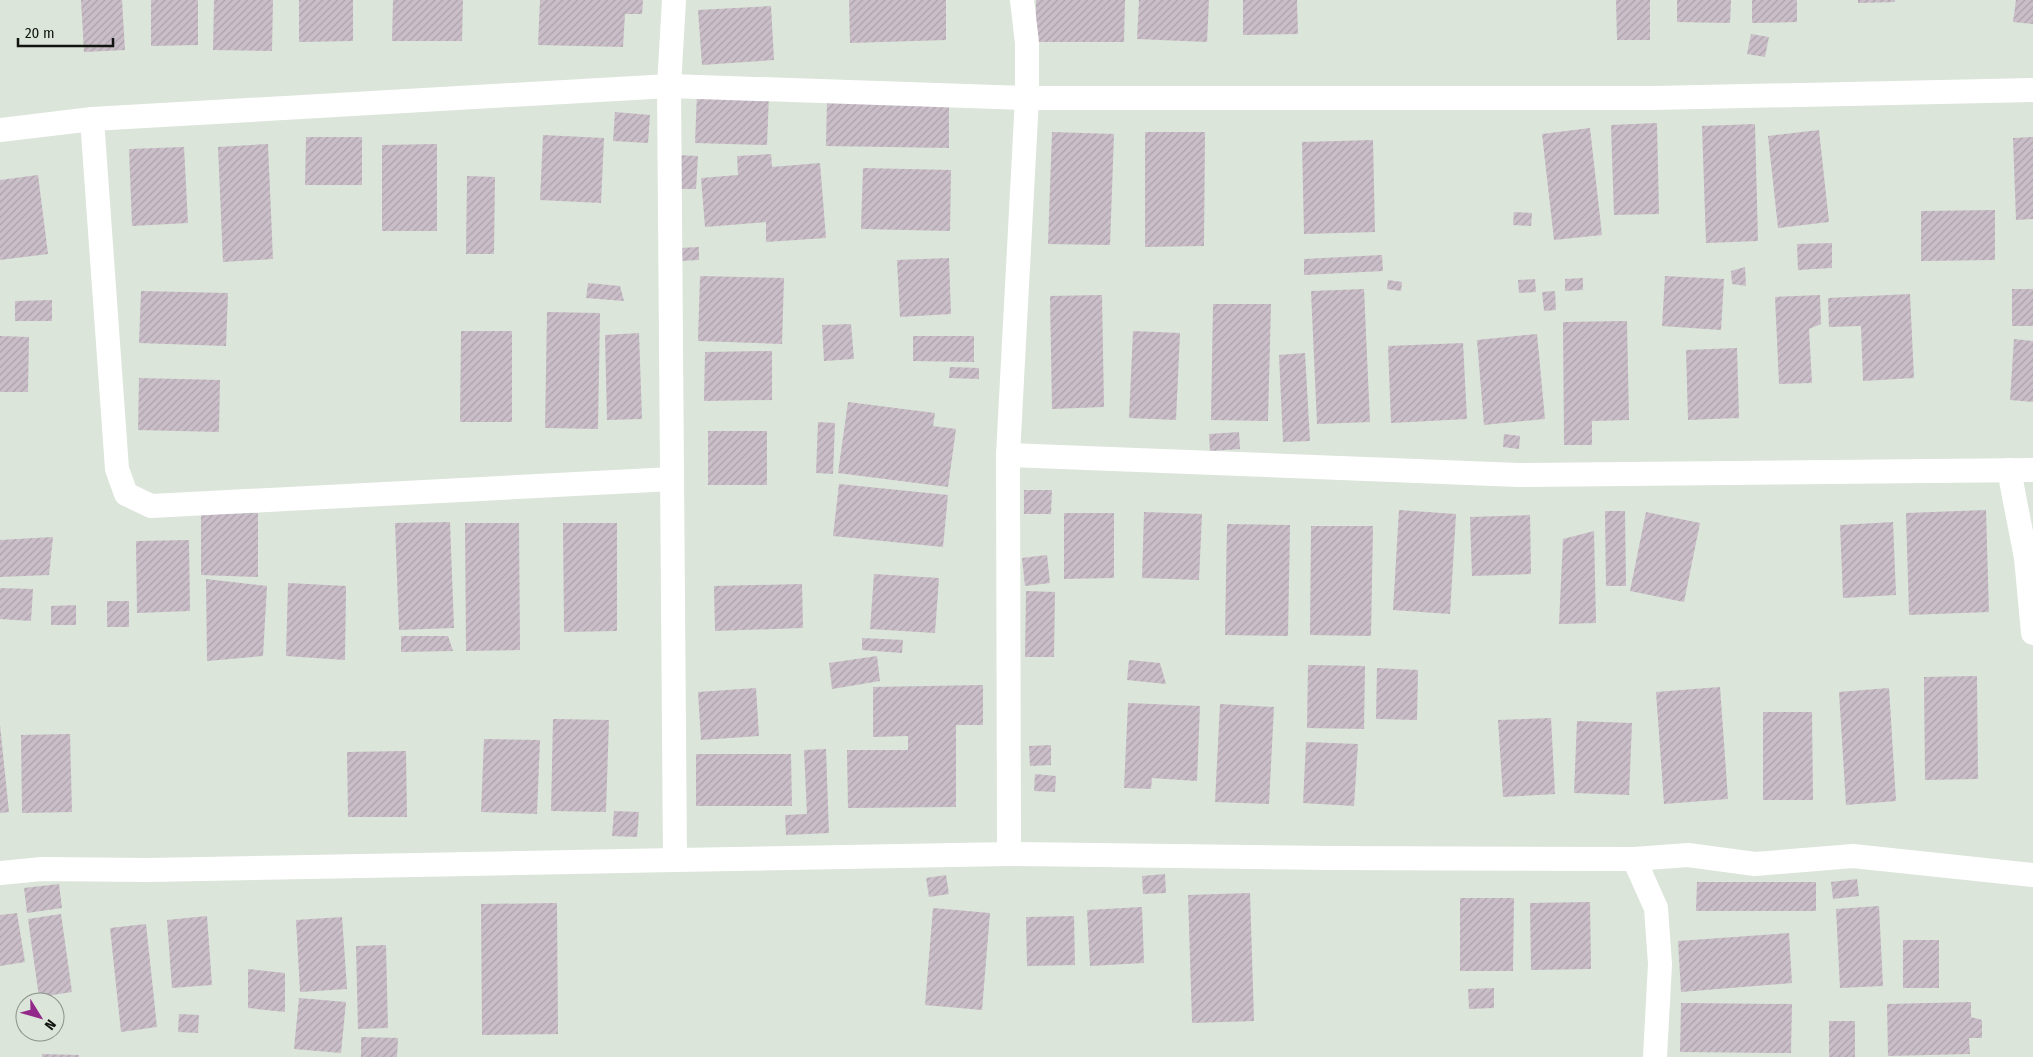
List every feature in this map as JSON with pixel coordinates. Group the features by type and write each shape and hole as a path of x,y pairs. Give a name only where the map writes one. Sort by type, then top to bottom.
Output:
{"street":[{"path":"674,0 669,86 675,860"},
{"path":"1009,854 1008,456 1027,98 1027,43 1022,0"},
{"path":"0,130 92,119 669,86 1027,98 1654,98 2033,90"},
{"path":"92,119 117,469 126,494 151,506 672,479"},
{"path":"1008,456 1520,475 2033,470"},
{"path":"2009,470 2026,558 2033,633"},
{"path":"0,873 42,869 158,870 1009,854 1634,859 1688,855 1755,864 1853,856 2033,875"},
{"path":"1634,859 1656,908 1660,964 1655,1057"}],"building":[{"path":"81,0 122,0 125,50 84,52"},
{"path":"151,0 198,0 198,45 151,46"},
{"path":"214,0 273,0 272,51 213,50"},
{"path":"299,0 353,0 353,41 299,42"},
{"path":"393,0 463,0 462,41 392,41"},
{"path":"540,0 643,0 642,14 625,14 623,47 538,45"},
{"path":"849,0 946,0 946,40 850,43"},
{"path":"1036,0 1125,0 1124,42 1036,42"},
{"path":"1139,0 1209,0 1207,42 1137,39"},
{"path":"1243,0 1297,0 1298,34 1243,35"},
{"path":"1616,0 1650,0 1650,40 1617,40"},
{"path":"1677,0 1731,0 1730,23 1677,22"},
{"path":"1752,0 1797,0 1797,22 1752,23"},
{"path":"1858,0 1895,0 1895,2 1858,3"},
{"path":"2016,0 2033,0 2033,24 2013,22"},
{"path":"771,6 774,60 702,65 698,10"},
{"path":"1751,34 1769,37 1765,57 1747,54"},
{"path":"697,93 769,95 767,145 695,143"},
{"path":"827,100 949,101 949,148 826,146"},
{"path":"615,112 650,115 648,143 613,141"},
{"path":"1657,123 1659,214 1614,215 1611,125"},
{"path":"1755,124 1758,241 1706,243 1702,126"},
{"path":"1590,128 1602,235 1554,240 1542,134"},
{"path":"1819,130 1829,222 1778,228 1768,136"},
{"path":"1052,132 1114,134 1110,245 1048,244"},
{"path":"1145,132 1205,132 1204,246 1145,247"},
{"path":"543,135 604,138 601,203 540,200"},
{"path":"306,137 362,137 362,185 305,185"},
{"path":"2033,137 2033,219 2016,220 2013,138"},
{"path":"1373,140 1375,232 1304,234 1302,142"},
{"path":"268,144 273,259 223,262 218,147"},
{"path":"437,144 437,231 382,231 382,145"},
{"path":"184,147 188,223 132,226 129,149"},
{"path":"771,154 772,167 820,163 826,238 766,242 766,222 705,227 701,178 738,175 737,156"},
{"path":"677,155 698,156 696,189 676,189"},
{"path":"863,168 951,170 950,231 861,229"},
{"path":"38,175 48,254 0,260 0,180"},
{"path":"467,176 495,177 494,254 466,254"},
{"path":"1995,210 1995,260 1921,261 1921,211"},
{"path":"1514,212 1532,213 1531,226 1513,225"},
{"path":"1832,243 1832,268 1798,270 1797,244"},
{"path":"699,247 699,260 680,261 680,248"},
{"path":"1382,255 1383,271 1304,275 1304,259"},
{"path":"949,258 951,314 900,317 897,260"},
{"path":"1745,267 1746,286 1732,284 1731,271"},
{"path":"700,276 784,278 782,344 698,341"},
{"path":"1665,276 1724,279 1721,330 1662,326"},
{"path":"1583,278 1583,290 1565,291 1565,279"},
{"path":"1535,279 1536,292 1519,293 1518,280"},
{"path":"1388,280 1402,282 1401,291 1387,289"},
{"path":"588,283 620,286 624,301 586,298"},
{"path":"1364,289 1370,422 1317,424 1311,291"},
{"path":"2012,289 2033,289 2033,326 2012,326"},
{"path":"141,291 228,293 226,346 139,343"},
{"path":"1555,291 1556,310 1544,311 1542,292"},
{"path":"1910,294 1914,378 1863,381 1861,326 1829,327 1828,298"},
{"path":"1102,295 1104,407 1052,409 1050,296"},
{"path":"1820,295 1821,324 1809,329 1812,383 1779,384 1775,297"},
{"path":"52,300 52,321 15,321 15,301"},
{"path":"1213,304 1271,304 1268,421 1211,420"},
{"path":"547,312 600,313 598,429 545,428"},
{"path":"1627,321 1629,420 1592,421 1592,445 1564,445 1563,322"},
{"path":"851,324 854,359 824,361 822,325"},
{"path":"461,331 512,331 512,422 460,422"},
{"path":"1133,331 1180,333 1176,420 1129,418"},
{"path":"639,333 642,419 607,420 605,335"},
{"path":"1537,334 1545,419 1484,425 1477,340"},
{"path":"0,336 29,337 28,392 0,392"},
{"path":"913,336 974,336 974,362 913,361"},
{"path":"2014,339 2033,341 2033,402 2010,400"},
{"path":"1463,343 1467,419 1391,423 1388,346"},
{"path":"1737,348 1739,418 1688,420 1686,350"},
{"path":"772,351 772,400 704,401 705,352"},
{"path":"1305,353 1310,441 1283,442 1279,355"},
{"path":"950,367 979,368 979,379 949,378"},
{"path":"139,378 220,380 219,432 138,430"},
{"path":"848,402 935,413 933,426 956,429 948,487 838,473"},
{"path":"818,422 835,423 833,474 816,473"},
{"path":"708,431 767,431 767,485 708,485"},
{"path":"1239,432 1240,449 1210,451 1209,434"},
{"path":"1504,434 1520,436 1519,449 1503,447"},
{"path":"839,484 948,495 943,547 833,536"},
{"path":"1024,490 1052,490 1051,514 1024,514"},
{"path":"1399,510 1456,514 1450,614 1393,610"},
{"path":"1986,510 1989,612 1909,615 1906,513"},
{"path":"1605,511 1625,511 1626,586 1606,586"},
{"path":"1144,512 1202,514 1199,580 1142,578"},
{"path":"1646,512 1700,523 1684,602 1630,591"},
{"path":"258,513 258,577 201,575 201,514"},
{"path":"1064,513 1114,513 1114,578 1064,579"},
{"path":"1530,515 1531,574 1472,576 1470,517"},
{"path":"450,522 454,628 399,630 395,523"},
{"path":"1893,522 1896,595 1843,598 1840,525"},
{"path":"465,523 519,523 520,650 466,651"},
{"path":"563,523 617,523 617,631 564,632"},
{"path":"1227,524 1290,525 1288,636 1225,635"},
{"path":"1311,526 1373,526 1371,636 1310,635"},
{"path":"1594,531 1596,623 1559,624 1563,539"},
{"path":"53,537 49,575 0,577 0,540"},
{"path":"189,540 190,611 137,613 136,541"},
{"path":"1047,555 1050,583 1025,586 1022,558"},
{"path":"874,574 939,578 935,633 870,629"},
{"path":"206,579 267,586 263,656 207,661"},
{"path":"288,583 346,586 345,660 286,656"},
{"path":"802,584 803,628 715,631 714,586"},
{"path":"0,588 33,589 31,621 0,619"},
{"path":"1026,591 1055,592 1054,657 1025,657"},
{"path":"107,601 129,601 129,627 107,627"},
{"path":"76,605 76,625 51,625 51,606"},
{"path":"401,636 448,636 453,651 401,652"},
{"path":"862,638 903,640 902,653 862,650"},
{"path":"877,656 880,681 832,689 829,663"},
{"path":"1129,660 1160,663 1166,684 1127,680"},
{"path":"1308,665 1365,666 1364,729 1307,728"},
{"path":"1377,668 1418,670 1417,720 1376,719"},
{"path":"1977,676 1978,779 1925,780 1924,677"},
{"path":"983,685 983,725 956,725 956,807 848,808 847,750 908,750 908,736 873,737 873,687"},
{"path":"1720,687 1728,799 1664,804 1656,692"},
{"path":"756,688 759,736 701,740 698,692"},
{"path":"1889,688 1896,801 1846,805 1839,692"},
{"path":"1128,703 1200,706 1197,781 1152,778 1151,789 1124,788"},
{"path":"1220,704 1274,707 1269,804 1215,802"},
{"path":"1763,712 1812,712 1813,800 1763,800"},
{"path":"1551,718 1555,794 1503,797 1498,720"},
{"path":"553,719 609,720 606,812 551,811"},
{"path":"1577,721 1632,723 1629,795 1574,793"},
{"path":"0,725 9,812 0,813"},
{"path":"70,734 72,812 22,813 21,735"},
{"path":"484,739 540,740 537,814 481,812"},
{"path":"1306,742 1358,744 1354,806 1303,803"},
{"path":"1051,745 1051,765 1030,766 1029,746"},
{"path":"826,749 829,833 786,835 785,815 807,814 804,750"},
{"path":"406,751 407,817 348,817 347,752"},
{"path":"696,754 791,754 792,806 696,806"},
{"path":"1035,774 1056,776 1055,792 1034,791"},
{"path":"614,811 639,812 637,837 612,836"},
{"path":"1165,874 1166,893 1143,894 1142,876"},
{"path":"946,875 949,894 929,897 926,878"},
{"path":"1857,879 1859,896 1833,899 1831,882"},
{"path":"1697,882 1816,882 1816,911 1696,911"},
{"path":"59,884 62,908 27,913 24,888"},
{"path":"1250,893 1254,1021 1192,1023 1188,895"},
{"path":"1460,898 1514,898 1513,971 1460,971"},
{"path":"1590,902 1591,969 1531,970 1530,903"},
{"path":"557,903 558,1034 482,1035 481,904"},
{"path":"1879,906 1883,986 1840,988 1836,909"},
{"path":"1142,907 1144,963 1090,966 1087,910"},
{"path":"933,908 990,913 982,1010 925,1005"},
{"path":"17,913 25,962 0,966 0,915"},
{"path":"61,914 72,992 38,992 28,919"},
{"path":"207,916 212,985 172,988 167,920"},
{"path":"1074,916 1075,965 1027,966 1026,917"},
{"path":"342,917 347,989 300,992 296,920"},
{"path":"146,924 157,1027 121,1032 110,928"},
{"path":"1789,933 1792,983 1681,992 1678,941"},
{"path":"1903,940 1939,940 1939,988 1903,988"},
{"path":"386,945 388,1028 358,1029 356,946"},
{"path":"248,969 285,973 285,1012 248,1008"},
{"path":"1494,988 1494,1008 1469,1009 1468,989"},
{"path":"299,998 346,1002 341,1053 294,1049"},
{"path":"1971,1002 1971,1017 1982,1020 1982,1038 1969,1038 1970,1054 1888,1056 1887,1004"},
{"path":"1681,1003 1792,1004 1791,1053 1680,1052"},
{"path":"179,1014 199,1015 198,1033 178,1032"},
{"path":"1829,1021 1855,1021 1855,1057 1829,1057"},
{"path":"361,1037 398,1038 397,1057 361,1057"},
{"path":"42,1054 79,1055 79,1057 42,1057"}]}
